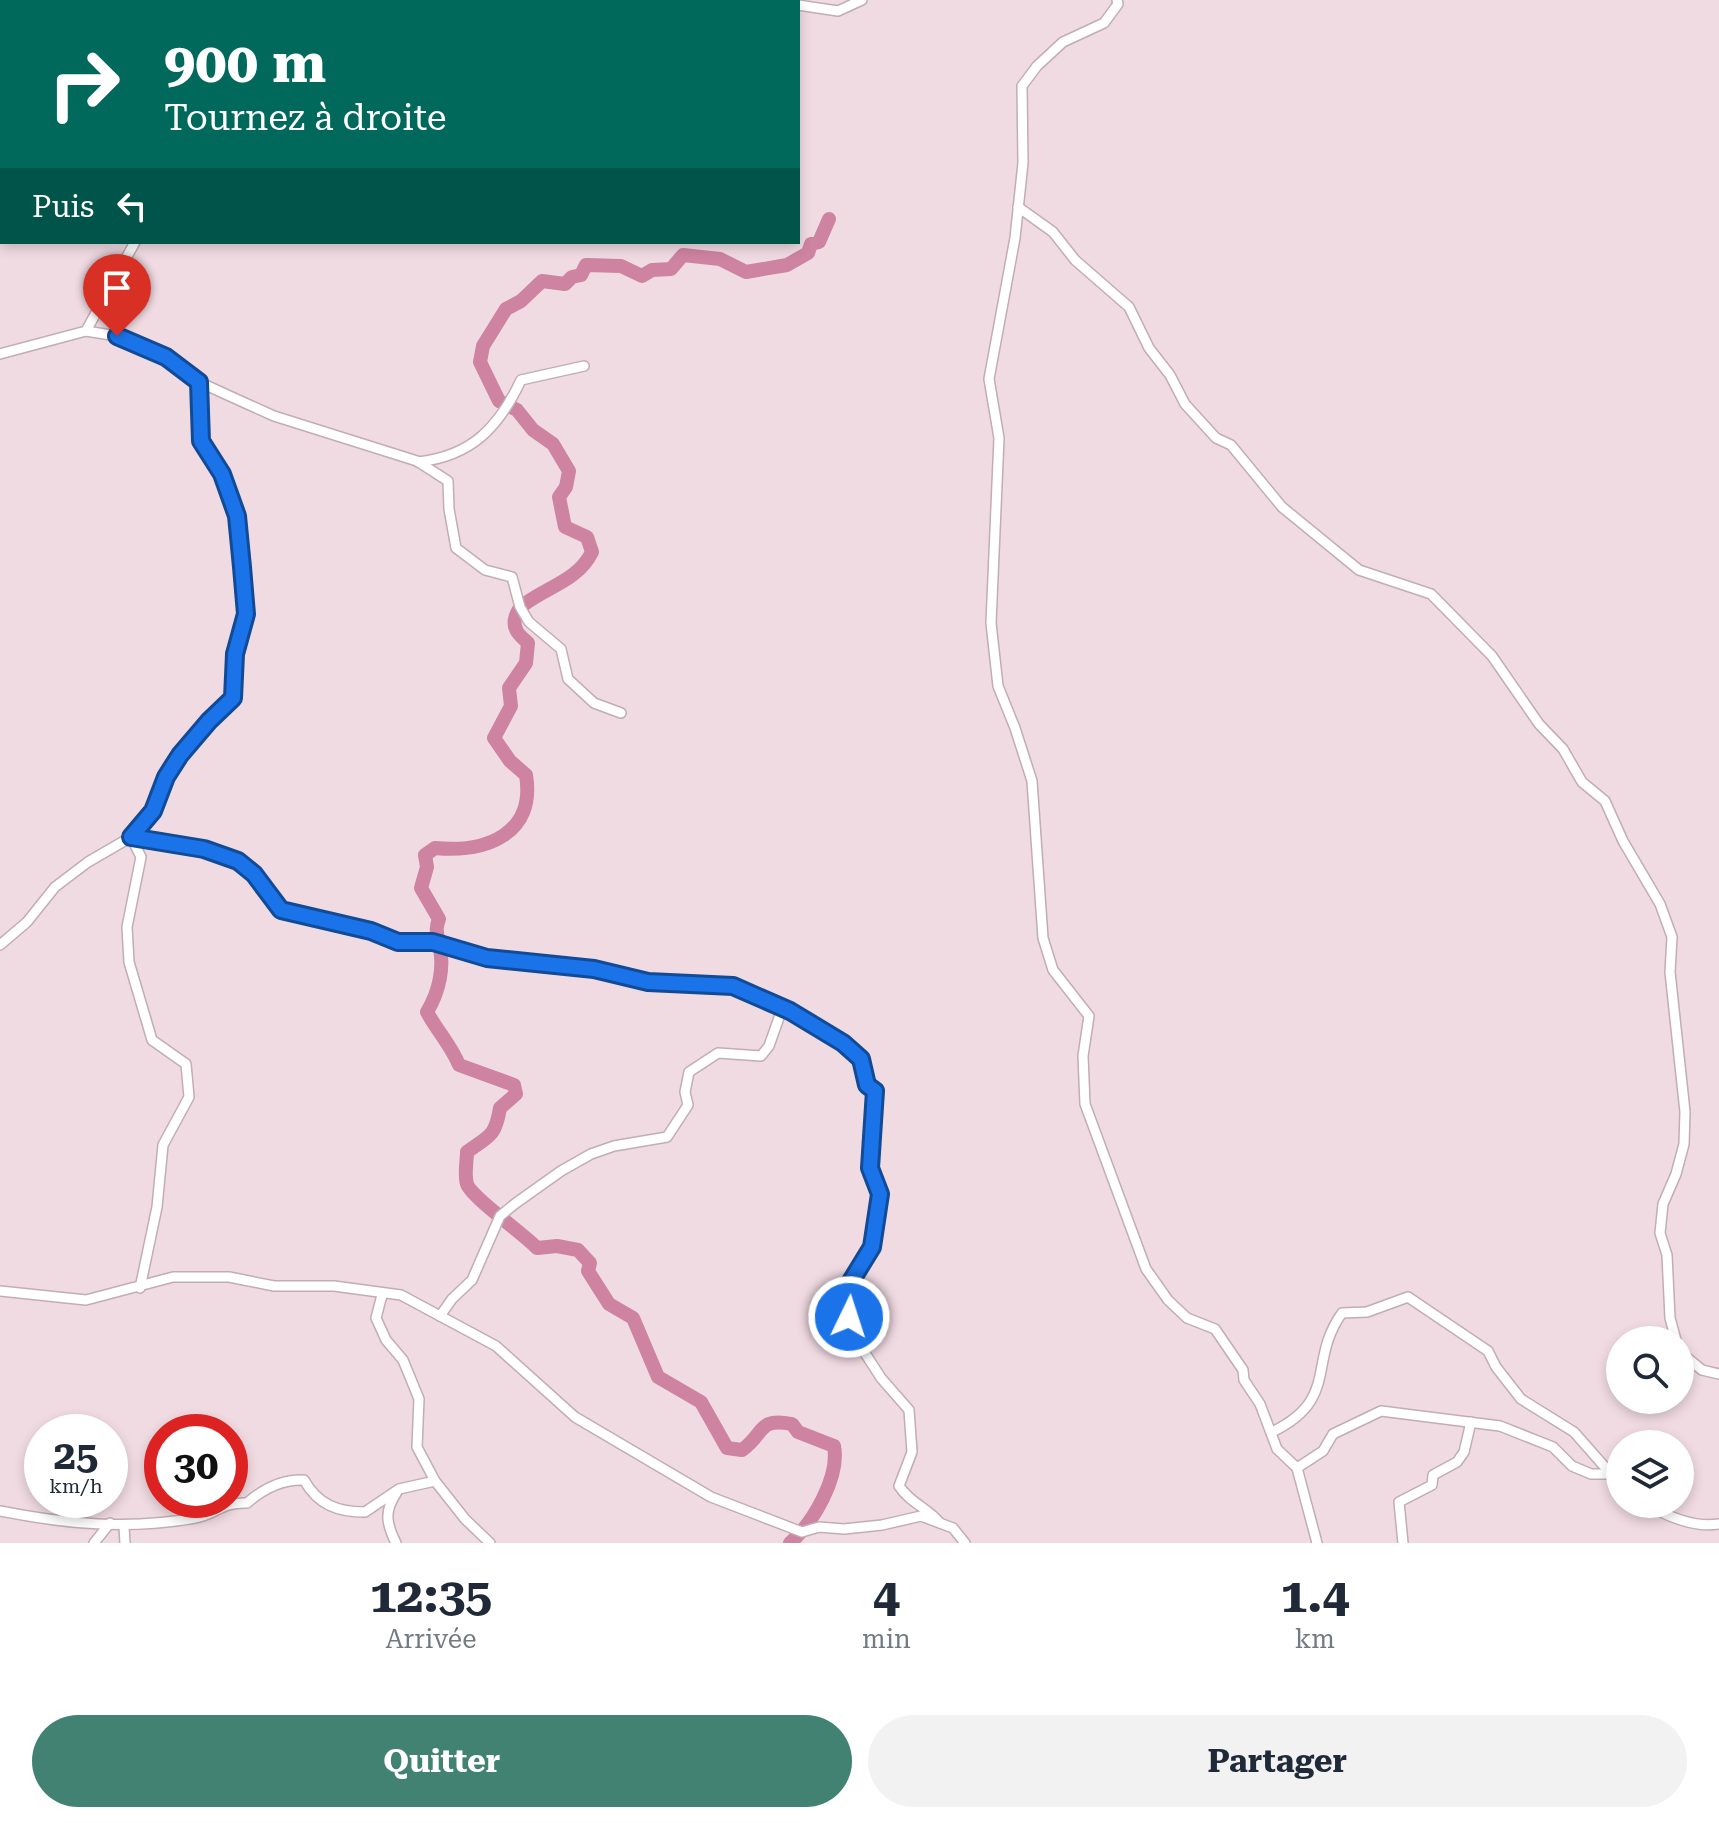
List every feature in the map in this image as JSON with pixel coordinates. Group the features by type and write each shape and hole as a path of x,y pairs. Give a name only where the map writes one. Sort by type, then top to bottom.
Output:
{"street":[{"path":"508,0 543,0"},
{"path":"800,5 838,11 862,0"},
{"path":"1117,0 1118,4 1104,23 1063,42 1037,66 1022,86 1023,163 989,379 999,438 991,623 998,686 1032,781 1043,938 1053,970 1089,1016 1083,1056 1085,1104 1146,1269 1168,1300 1187,1318 1215,1329 1243,1370 1244,1380 1260,1404 1277,1449 1297,1468 1317,1543"},
{"path":"1018,207 1053,232 1075,260 1129,307 1149,348 1170,375 1185,404 1216,438 1231,445 1282,507 1359,570 1431,594 1492,656 1539,724 1563,749 1582,782 1605,801 1623,841 1660,904 1672,937 1670,972 1685,1112 1684,1144 1663,1204 1660,1233 1667,1255 1672,1326"},
{"path":"86,331 134,244"},
{"path":"0,354 86,331 117,336 166,357 199,382 274,416 418,462 448,481 456,548 485,570 512,577 520,607 529,622 561,649 568,679 594,703 621,713"},
{"path":"418,462 438,460 465,450 496,425 521,380 584,366"},
{"path":"0,945 27,922 55,887 88,862 131,837 153,811 166,777 180,755 233,698 235,654 246,614 237,516 222,474 201,441 199,382"},
{"path":"131,837 204,849 238,861 254,874 281,910 305,917 341,923 398,942 433,942 487,958 594,969 648,982 733,986 843,1043 861,1059 867,1085 875,1091 870,1168 880,1194 872,1247 845,1291 849,1317 863,1350 881,1378 909,1410 912,1452 899,1486 910,1502 928,1509 940,1523"},
{"path":"131,837 141,857 132,887 127,927 129,962 152,1040 186,1064 189,1097 163,1145 157,1207 140,1288"},
{"path":"440,1316 472,1280 500,1216 561,1171 591,1154 614,1146 667,1137 688,1105 685,1092 689,1072 718,1053 761,1056 776,1030 782,1009"},
{"path":"0,1291 86,1300 173,1277 229,1277 274,1286 334,1286 382,1295 401,1295 496,1346 575,1417 711,1497 802,1532 819,1527 844,1529 882,1525 921,1516 953,1528 965,1543"},
{"path":"382,1295 376,1318 386,1340 403,1360 419,1399 417,1447 435,1481 465,1519 490,1543"},
{"path":"1272,1432 1303,1414 1324,1369 1325,1345 1342,1313 1367,1312 1408,1297 1488,1351 1496,1367 1521,1399 1574,1432 1606,1468"},
{"path":"1694,1363 1702,1370 1719,1374"},
{"path":"1297,1468 1323,1451 1333,1434 1381,1411 1500,1426 1553,1447 1572,1466 1591,1474 1606,1474"},
{"path":"1403,1543 1399,1502 1432,1485 1433,1475 1457,1462 1464,1452 1471,1422"},
{"path":"0,1511 35,1518 110,1523 124,1527 198,1517 229,1503 247,1503 261,1491 294,1480 304,1480 319,1500 333,1508 365,1512 399,1489 435,1481"},
{"path":"396,1543 387,1524 389,1504 399,1489"},
{"path":"1677,1518 1719,1524"},
{"path":"94,1543 110,1523"},
{"path":"124,1527 125,1543"}],"waterway":[{"path":"790,1543 823,1499 833,1471 834,1446 798,1432 792,1424 781,1422 762,1428 742,1450 727,1448 701,1402 658,1377 633,1318 609,1304 588,1271 590,1263 578,1250 557,1246 537,1248 478,1198 467,1184 467,1152 490,1134 500,1108 516,1094 514,1085 459,1065 427,1012 438,988 441,952 437,931 439,919 421,888 427,867 425,855 435,848 454,849 489,843 503,836 523,812 527,795 526,775 510,761 494,738 511,706 509,688 526,663 528,643 517,631 516,616 531,599 579,570 592,552 587,537 565,527 559,497 566,487 569,471 553,444 533,430 517,410 499,401 480,362 483,346 506,309 521,301 542,281 565,284 572,277 581,275 586,265 621,266 642,276 652,270 671,269 683,255 720,259 746,272 787,265 808,253 811,244 819,242 829,219"}],"route":[{"path":"117,336 166,357 199,382 201,441 222,474 237,516 246,614 235,654 233,698 180,755 166,777 153,811 131,837 204,849 238,861 254,874 281,910 305,917 371,931 398,942 433,942 487,958 594,969 648,982 733,986 768,1004 790,1011 843,1043 861,1059 867,1085 875,1091 870,1168 880,1194 872,1247 845,1291 849,1317"}]}
